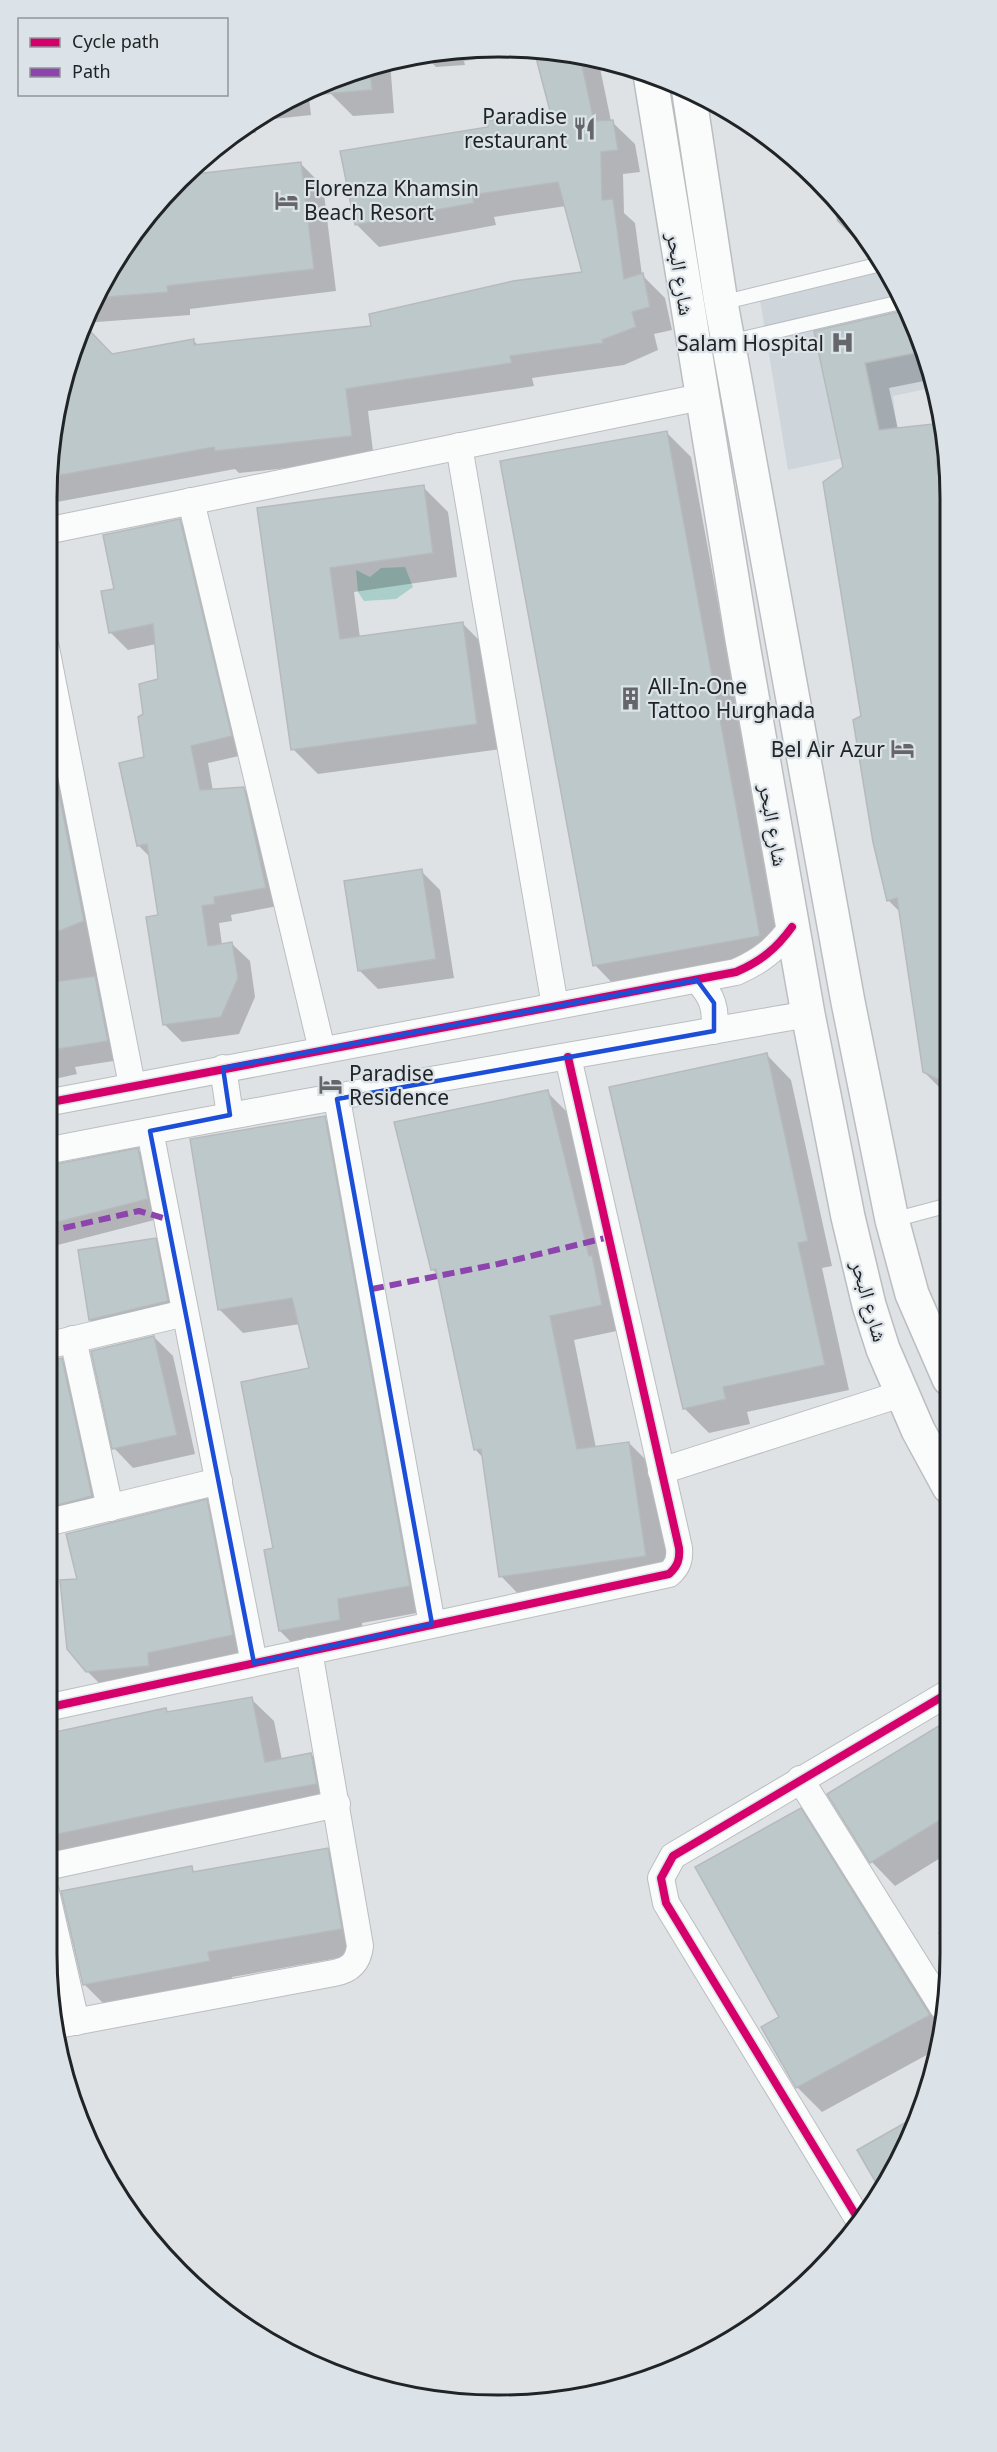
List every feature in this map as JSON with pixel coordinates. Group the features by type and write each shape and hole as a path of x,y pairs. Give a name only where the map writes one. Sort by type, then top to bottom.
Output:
{"main road":[{"name":"شارع البحر","path":"652,85 701,397 792,927 863,1283 883,1349 901,1394 940,1470"},
{"name":"شارع البحر","path":"690,101 721,303 848,1002 892,1220 912,1294 940,1358"}],"street":[{"path":"57,529 701,397"},
{"path":"459,446 555,1006"},
{"path":"191,501 322,1050"},
{"path":"57,704 132,1085"},
{"path":"57,1101 736,972 759,962 777,947 792,927"},
{"path":"697,980 707,990 714,1003 716,1017 714,1031"},
{"path":"57,1149 230,1115 337,1099 808,1014"},
{"path":"57,1706 669,1574 678,1563 680,1556 568,1058"},
{"path":"223,1068 230,1115"},
{"path":"337,1099 432,1624"},
{"path":"150,1131 254,1663"},
{"path":"57,1343 185,1313"},
{"path":"74,1339 110,1508"},
{"path":"661,1471 901,1394"},
{"path":"57,1520 219,1482"},
{"path":"57,1963 67,2024 345,1971 354,1964 360,1946 309,1651"},
{"path":"855,2214 674,1916 662,1890 661,1878 673,1856 940,1698"},
{"path":"800,1779 937,1998"},
{"path":"57,1865 337,1804"}],"lane":[{"path":"721,303 874,266"},
{"path":"729,342 894,304"},
{"path":"892,1220 940,1207"}],"highlighted area":[{"path":"697,980 714,1003 714,1031 337,1099 432,1624 254,1663 150,1131 230,1115 223,1068"}],"shaded area":[{"name":"Salam Hospital","path":"872,264 906,330 926,389 893,396 899,446 788,470 759,294"},
{"path":"405,567 413,587 396,599 364,601 358,592 356,570 370,577 381,568"}],"building":[{"path":"536,59 582,65 594,121 613,120 618,150 601,152 602,200 613,199 624,279 643,273 650,307 632,312 636,327 602,340 603,343 510,356 512,363 346,389 352,436 215,451 214,447 58,476 65,412 80,357 90,332 112,354 194,339 194,345 371,326 369,314 513,281 582,272 558,182 472,195 474,203 355,225 340,151 488,127 487,121 550,111"},
{"path":"371,76 372,90 323,94"},
{"path":"301,162 314,269 167,286 168,292 106,297 131,253 148,230 200,173"},
{"name":"Bel Air Azur","path":"898,312 915,353 865,363 879,430 934,424 940,498 940,1080 923,1072 897,898 887,901 873,842 853,720 861,716 823,482 843,467 814,331"},
{"name":"All-In-One Tattoo Hurghada","path":"667,431 760,936 593,966 500,461"},
{"path":"424,485 433,553 330,568 340,639 463,622 477,724 291,750 257,508"},
{"path":"180,519 232,736 191,746 200,790 244,787 266,888 214,897 215,904 202,906 208,946 232,942 238,978 221,1017 163,1025 146,917 158,915 147,844 137,846 119,763 144,757 138,717 143,714 139,684 158,679 153,624 109,633 101,591 114,589 103,535"},
{"path":"57,784 84,921 57,932"},
{"path":"422,869 436,959 358,971 344,881"},
{"path":"95,976 108,1041 57,1049 57,981"},
{"path":"767,1053 808,1241 798,1243 825,1365 723,1387 726,1399 683,1409 609,1087"},
{"path":"548,1090 589,1256 592,1255 602,1305 550,1316 577,1449 629,1442 646,1556 499,1577 481,1449 474,1450 436,1269 431,1270 394,1122"},
{"path":"325,1116 410,1586 338,1599 340,1620 279,1631 264,1550 273,1548 241,1382 309,1368 292,1298 218,1310 190,1139"},
{"path":"138,1148 148,1199 57,1222 57,1164"},
{"path":"156,1238 168,1301 89,1320 78,1250"},
{"path":"154,1336 177,1435 112,1449 91,1351"},
{"path":"62,1358 92,1496 58,1505 57,1500 57,1359"},
{"path":"207,1499 233,1635 148,1653 149,1666 86,1672 67,1649 60,1580 77,1579 66,1534"},
{"path":"252,1697 265,1762 311,1753 317,1784 181,1808 57,1834 57,1732 166,1708 167,1712"},
{"path":"940,1725 940,1820 870,1863 827,1794"},
{"path":"801,1808 930,2015 796,2088 761,2027 779,2017 695,1867"},
{"path":"328,1848 342,1929 208,1952 210,1961 83,1985 61,1891 192,1866 193,1872"},
{"path":"906,2122 876,2183 857,2150"}],"marked path":[{"path":"57,1230 139,1211 167,1219"},
{"path":"372,1289 498,1264 609,1237"}],"cycle path":[{"path":"57,1101 736,972 767,954 792,927"},
{"path":"57,1706 669,1574 674,1568 679,1559 679,1548 568,1057"},
{"path":"855,2214 666,1903 661,1878 673,1856 940,1698"}],"place":[{"name":"Paradise restaurant","path":"585,128"},
{"name":"Florenza Khamsin Beach Resort","path":"286,200"},
{"name":"Salam Hospital","path":"842,343"},
{"name":"All-In-One Tattoo Hurghada","path":"630,698"},
{"name":"Bel Air Azur","path":"903,749"},
{"name":"Paradise Residence","path":"331,1085"}]}
